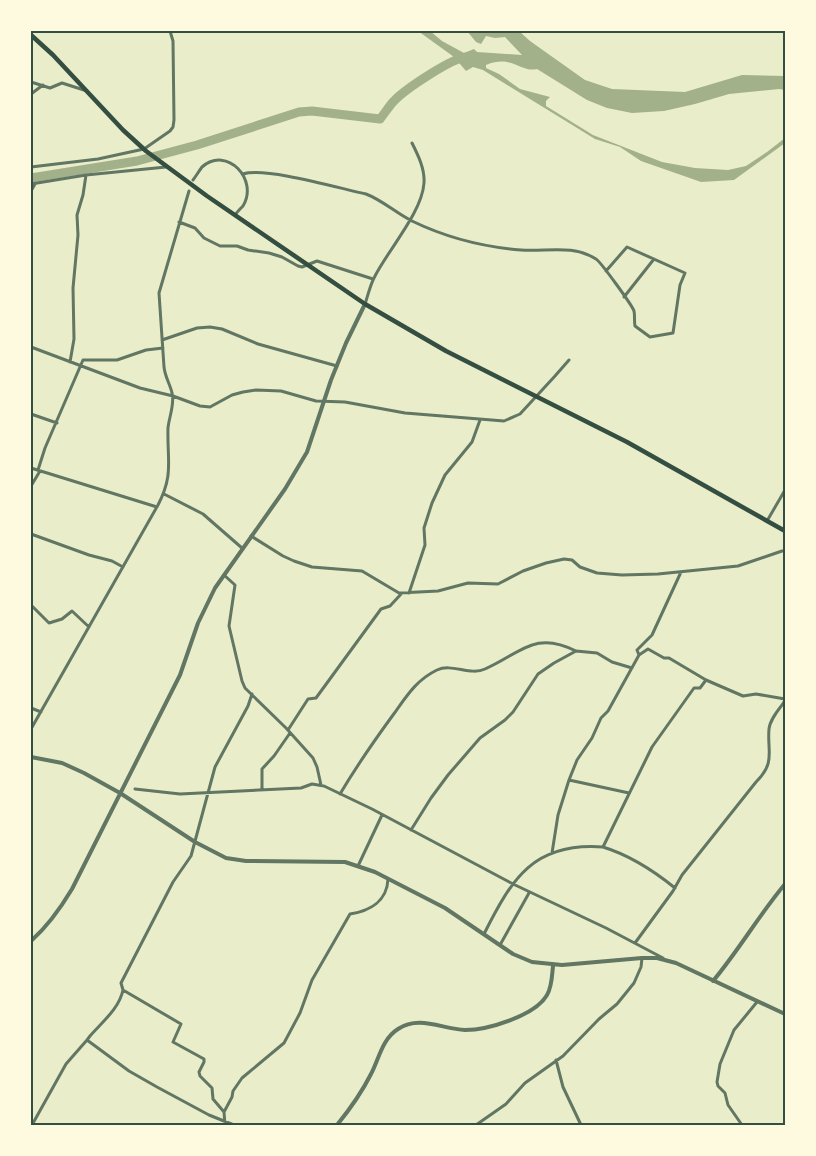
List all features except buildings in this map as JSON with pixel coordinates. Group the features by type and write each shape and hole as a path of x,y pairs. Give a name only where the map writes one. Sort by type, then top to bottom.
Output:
{"main road":[{"path":"31,35 123,130 166,167 364,304 420,337 627,442 785,531"}],"street":[{"path":"31,167 98,159 145,150 173,127 173,41 170,31"},
{"path":"31,82 50,88 62,83 87,91"},
{"path":"31,94 43,85"},
{"path":"31,941 60,910 72,889 180,675 201,617 215,588 285,488 307,452 337,366 373,279 419,203 424,181 419,157 412,143"},
{"path":"193,180 203,166 219,160 232,163 243,174 246,184 244,205 235,215"},
{"path":"31,191 33,184 86,175 166,167"},
{"path":"243,174 252,172 290,178 366,194 409,220 440,232 504,249 576,250 597,260 606,271 633,310 635,326 647,336 673,333 680,285 685,274 627,248 606,271"},
{"path":"70,362 74,339 73,288 78,235 77,215 86,175"},
{"path":"31,729 157,507 168,481 170,470 168,428 172,396 165,377 159,303 179,222 189,191"},
{"path":"179,222 195,228 204,238 220,246 237,246 248,250 269,253 302,267 317,261 373,279"},
{"path":"624,297 654,259"},
{"path":"162,340 198,328 210,327 222,329 258,344 337,366"},
{"path":"31,347 140,388 172,396 200,406 210,407 232,395 256,390 281,391 316,402 345,402 405,413 504,421 520,414 569,360"},
{"path":"31,486 39,470 45,448 83,360 116,360 146,350 163,348"},
{"path":"31,414 57,423"},
{"path":"409,593 425,545 424,528 432,503 445,475 472,442 480,420"},
{"path":"31,468 157,507"},
{"path":"767,521 785,490"},
{"path":"164,494 204,514 242,548"},
{"path":"31,534 89,555 112,560 123,567"},
{"path":"251,536 294,561 312,567 362,571 402,593 438,591 468,583 498,584 523,570 546,562 564,559 572,560 580,566 597,573 622,575 681,572 738,566 785,551"},
{"path":"640,655 637,650 652,635 681,572"},
{"path":"224,575 235,585 229,626 242,681 312,758 317,767 321,785"},
{"path":"262,790 262,769 289,732 308,699 316,698 382,609 390,606 402,593"},
{"path":"31,605 49,624 62,619 72,611 89,627"},
{"path":"340,794 355,768 403,699 413,686 432,673 447,667 472,671 484,670 525,646 540,643 565,645 576,651 597,652 612,662 632,668"},
{"path":"552,852 558,815 577,760 592,738 601,718 608,711 640,655 648,649 664,658 669,658 706,680 743,696 756,694 785,700 769,728 769,759 765,773 682,875 675,888 635,943"},
{"path":"411,830 448,775 480,738 513,712 538,674 576,651"},
{"path":"603,848 652,747 694,688 700,688 706,680"},
{"path":"32,1125 66,1064 112,1012 121,999 123,990 121,982 172,883 191,856 215,767 248,706 252,694"},
{"path":"31,708 41,712"},
{"path":"31,757 62,763 120,793 195,842 226,858 235,860 337,862 358,866 445,908 513,954 532,962 553,966 642,958 665,960"},
{"path":"569,780 630,793"},
{"path":"135,789 180,794 301,788 312,784 321,785 513,884 606,928 665,960 785,1014"},
{"path":"358,866 382,815"},
{"path":"484,934 503,897 513,884 530,866 552,852 586,846 615,851 639,863 675,888"},
{"path":"225,1124 224,1112 233,1091 242,1078 284,1044 300,1013 312,980 350,914 372,908 384,893 388,885 388,879"},
{"path":"713,981 732,958 757,919 785,884"},
{"path":"500,945 529,892"},
{"path":"476,1125 506,1104 525,1083 563,1056 599,1019 617,1004 634,983 641,967 642,958"},
{"path":"337,1125 362,1091 387,1039 398,1028 421,1023 452,1028 475,1029 507,1021 532,1009 546,996 550,988 553,966"},
{"path":"123,990 179,1021 181,1024 173,1042 204,1059 199,1072 200,1076 210,1085 213,1099 224,1112"},
{"path":"742,1125 728,1105 725,1093 718,1086 717,1082 720,1064 734,1030 757,1002"},
{"path":"87,1040 128,1071 225,1124 234,1125"},
{"path":"556,1060 563,1087 581,1125"}],"shaded area":[{"path":"418,31 430,31 442,41 464,53 474,49 477,52 522,55 505,37 495,38 486,36 481,44 476,42 467,31 519,31 585,80 612,89 685,92 742,75 785,76 785,90 729,94 664,111 632,113 607,108 587,100 537,69 526,69 509,62 495,62 486,65 486,68 499,74 520,89 550,97 546,101 546,106 593,135 662,162 695,168 728,170 746,166 785,138 785,143 734,180 701,182 641,161 620,147 595,139 483,70 473,67 466,71 454,57"}],"waterway":[{"path":"31,178 137,161 197,145 299,112 312,111 380,119 399,96 418,82 451,62 467,57"}]}
